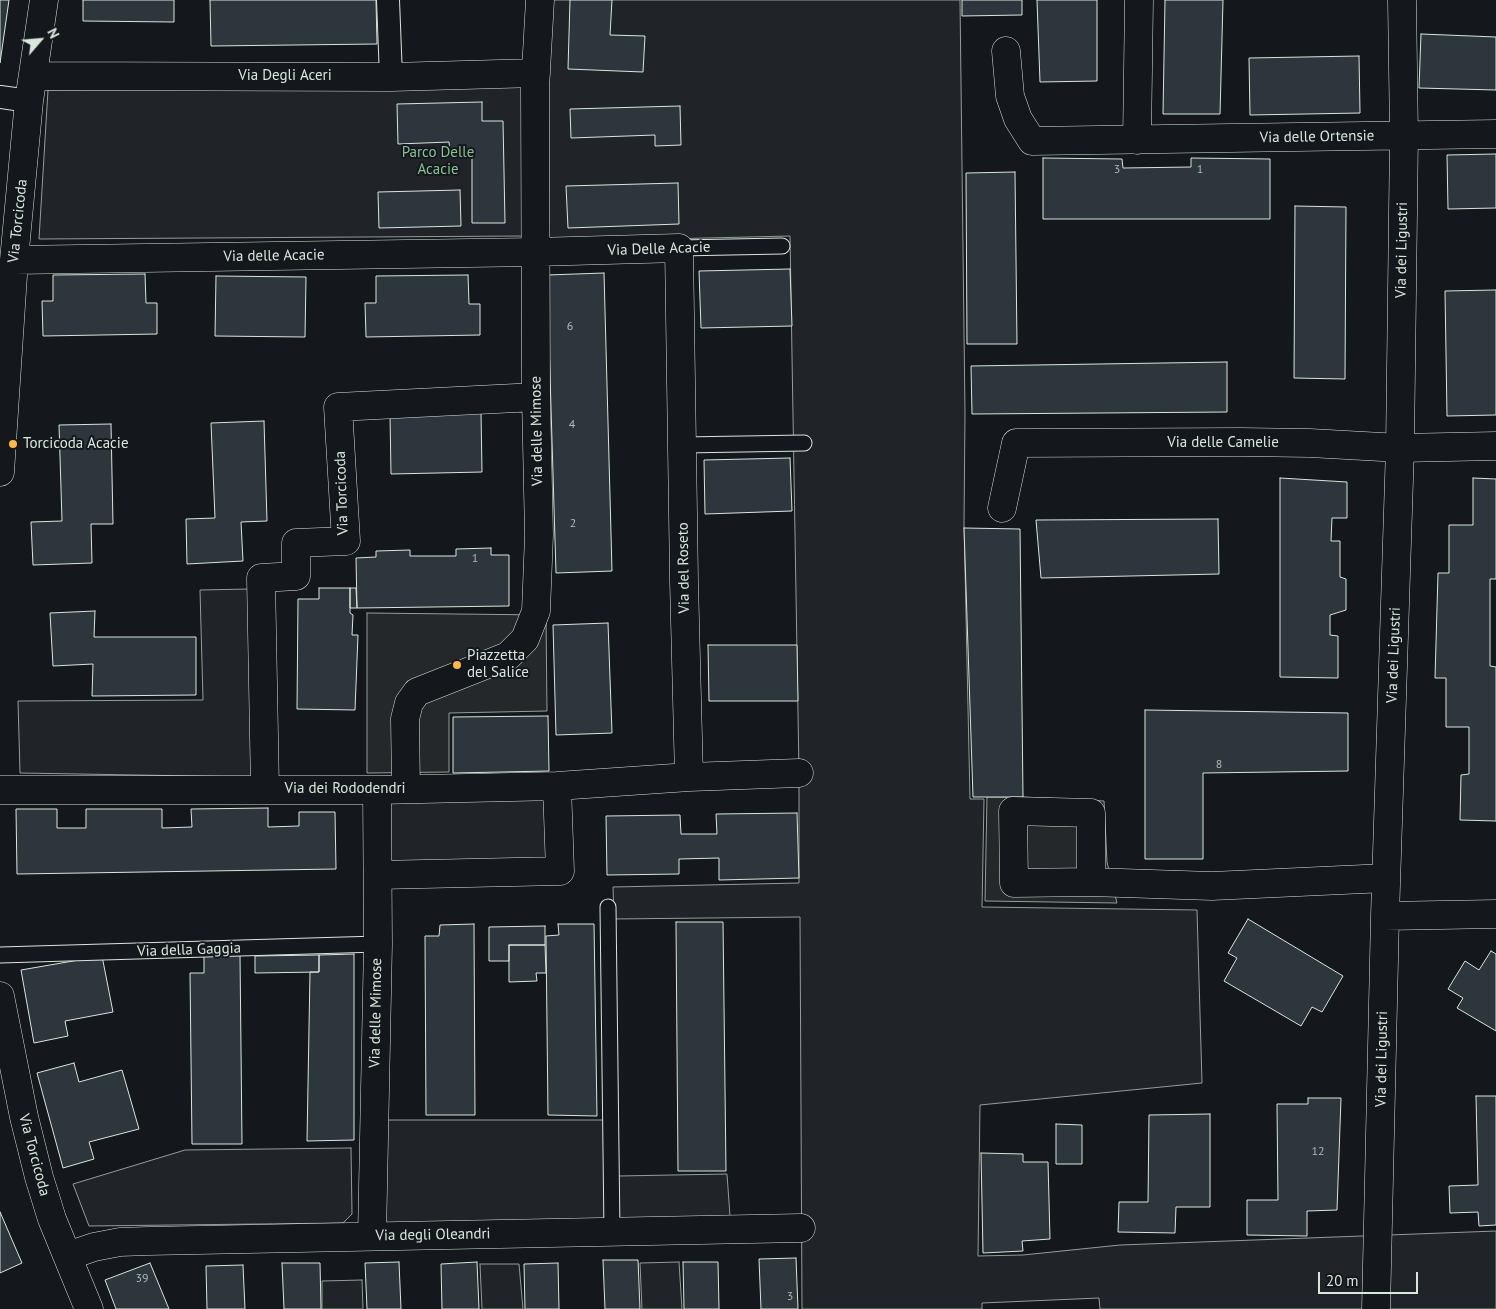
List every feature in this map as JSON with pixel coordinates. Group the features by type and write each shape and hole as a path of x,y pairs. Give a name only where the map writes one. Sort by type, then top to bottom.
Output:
{"street":[{"name":"Via Torcicoda","path":"0,472 14,260 31,88 44,0"},
{"path":"388,0 391,77"},
{"name":"Via delle Mimose","path":"406,789 405,719 409,703 417,692 508,656 525,639 536,612 538,535 535,252 536,73 540,0"},
{"path":"1137,140 1138,0"},
{"name":"Via dei Ligustri","path":"1376,1309 1386,878 1400,448 1404,135 1402,0"},
{"name":"Via delle Ortensie","path":"1006,51 1010,96 1018,120 1032,141 1496,134"},
{"name":"Via Degli Aceri","path":"31,88 536,73"},
{"path":"0,97 31,88"},
{"name":"Via Delle Acacie","path":"535,252 679,248"},
{"name":"Via del Roseto","path":"679,248 689,777"},
{"name":"Via delle Acacie","path":"14,260 535,252"},
{"name":"Via Torcicoda","path":"265,789 262,578 296,576 296,543 346,542 338,407 536,397"},
{"name":"Via delle Camelie","path":"1002,508 1016,444 1241,442 1310,443 1400,448 1496,446"},
{"path":"689,777 799,773"},
{"name":"Via dei Rododendri","path":"0,790 377,790 557,786 689,777"},
{"path":"378,875 560,871 557,786"},
{"name":"Via delle Mimose","path":"372,1236 378,944 377,790"},
{"path":"1091,882 1212,886 1386,878"},
{"path":"1385,916 1496,914"},
{"name":"Via Torcicoda","path":"0,996 24,1117 39,1177 52,1219 89,1309"},
{"name":"Via degli Oleandri","path":"68,1256 94,1247 120,1242 801,1228"}],"lane":[{"name":"Via Delle Acacie","path":"679,248 782,246"},
{"path":"682,445 804,443"},
{"path":"608,907 612,1232"},
{"name":"Via della Gaggia","path":"0,955 378,944"}],"green space":[{"path":"552,0 960,0 965,414 964,524 970,799 984,799 982,907 1197,910 1202,1083 980,1105 978,1256 1023,1255 1120,1245 1496,1231 1496,1309 1100,1309 1099,1298 982,1303 982,1309 802,1309 800,917 614,919 613,887 799,883 799,773 790,236 540,242"},
{"name":"Parco Delle Acacie","path":"524,86 524,236 39,239 48,90"},
{"path":"250,589 253,777 20,773 18,701 203,700 200,590"},
{"path":"549,795 551,863 387,868 386,799"},
{"path":"382,1120 617,1120 618,1176 727,1174 730,1216 381,1223"},
{"path":"351,1148 352,1214 343,1223 89,1226 73,1184 185,1150"},
{"path":"679,1262 682,1309 642,1309 640,1263"},
{"path":"480,1264 519,1264 523,1309 482,1309"},
{"path":"362,1280 363,1309 322,1309 322,1281"}],"shaded area":[{"name":"Piazzetta del Salice","path":"367,613 546,615 547,711 449,713 449,772 367,773"},
{"path":"987,797 1104,801 1107,862 1117,903 985,901"}],"building":[{"path":"0,0 9,0 0,63"},
{"path":"83,0 174,0 174,22 83,21"},
{"path":"210,0 376,0 377,44 211,46"},
{"path":"570,0 612,0 610,35 645,36 643,72 568,69"},
{"path":"962,0 1022,0 1022,15 962,16"},
{"path":"1037,0 1097,0 1097,81 1040,82"},
{"path":"1165,0 1223,0 1220,114 1163,114"},
{"path":"1421,34 1496,37 1496,90 1419,88"},
{"path":"1359,56 1360,113 1250,115 1249,58"},
{"path":"482,102 482,121 503,121 505,223 472,223 472,153 450,153 449,142 398,144 397,104"},
{"path":"680,106 681,145 655,146 655,135 571,138 570,109"},
{"path":"1496,154 1496,208 1448,209 1447,155"},
{"path":"1043,158 1122,159 1123,168 1191,167 1191,158 1270,159 1270,219 1043,219"},
{"path":"1015,172 1017,344 967,344 966,173"},
{"path":"678,183 679,224 568,228 566,186"},
{"path":"460,190 461,226 379,228 378,192"},
{"path":"1295,206 1346,207 1345,379 1294,378"},
{"path":"790,269 792,326 701,328 699,271"},
{"path":"604,273 612,571 556,573 547,275"},
{"path":"145,274 146,303 157,303 157,334 43,336 42,301 53,301 53,275"},
{"path":"468,275 469,304 480,304 480,335 366,337 365,303 376,303 376,276"},
{"path":"216,276 306,277 305,337 215,336"},
{"path":"1496,290 1496,415 1447,416 1445,291"},
{"path":"1227,362 1227,412 972,414 971,366"},
{"path":"481,413 482,472 391,474 390,415"},
{"path":"264,421 267,521 241,522 243,561 187,564 186,519 215,518 211,423"},
{"path":"111,424 113,524 91,524 92,563 33,565 31,522 62,521 59,425"},
{"path":"790,458 792,511 705,514 704,460"},
{"path":"1280,478 1347,482 1347,518 1332,518 1331,541 1340,541 1340,577 1346,579 1346,610 1330,615 1330,635 1338,636 1338,678 1280,677"},
{"path":"1473,478 1496,479 1496,579 1490,579 1490,666 1496,667 1496,821 1460,820 1461,775 1469,774 1469,727 1446,727 1446,678 1435,678 1438,573 1449,573 1449,525 1473,525"},
{"path":"1218,519 1219,574 1041,578 1036,520"},
{"path":"964,528 1020,529 1023,797 973,797"},
{"path":"491,548 491,555 509,555 509,606 357,608 356,558 376,557 376,551 410,550 410,556 456,556 456,549"},
{"path":"319,588 350,588 350,613 353,615 352,635 358,635 355,710 297,709 298,599 319,599"},
{"path":"350,588 356,588 357,608 350,608"},
{"path":"95,611 94,637 196,637 196,695 92,696 93,664 53,666 50,613"},
{"path":"608,623 612,733 556,735 553,625"},
{"path":"708,645 797,645 798,701 709,701"},
{"path":"1145,710 1348,713 1348,771 1203,773 1203,859 1145,859"},
{"path":"548,716 549,771 453,773 453,717"},
{"path":"268,808 268,827 299,826 299,812 335,812 336,869 17,874 16,809 57,809 57,828 86,828 86,809 162,809 162,828 192,827 191,809"},
{"path":"797,813 799,878 719,880 719,858 679,859 679,874 607,875 606,816 680,815 681,834 717,834 716,814"},
{"path":"1248,919 1343,976 1322,1012 1312,1007 1301,1026 1224,981 1237,958 1228,953"},
{"path":"676,922 723,922 726,1171 678,1171"},
{"path":"474,924 475,1115 426,1115 425,936 439,936 440,925"},
{"path":"558,924 594,924 597,1116 548,1115 546,936 559,935"},
{"path":"545,926 545,945 509,945 509,961 489,961 489,927"},
{"path":"509,945 545,945 546,973 536,973 537,981 509,982"},
{"path":"1491,951 1496,954 1496,1031 1457,1008 1463,998 1448,989 1465,961 1479,970"},
{"path":"354,954 354,1140 307,1141 310,972 319,972 319,955"},
{"path":"204,955 240,955 242,1144 192,1144 190,973 204,973"},
{"path":"319,955 319,972 255,973 255,956"},
{"path":"102,956 113,1012 65,1021 68,1036 34,1043 21,970"},
{"path":"74,1063 79,1082 122,1070 139,1129 89,1142 94,1159 63,1168 37,1073"},
{"path":"1476,1096 1496,1096 1496,1225 1479,1226 1478,1212 1450,1213 1449,1186 1478,1185"},
{"path":"1308,1098 1341,1098 1337,1210 1307,1211 1307,1236 1247,1235 1247,1200 1278,1200 1277,1104 1308,1104"},
{"path":"1210,1114 1210,1207 1176,1207 1175,1233 1118,1232 1119,1202 1148,1202 1149,1115"},
{"path":"1056,1124 1082,1125 1082,1164 1056,1164"},
{"path":"981,1153 1023,1154 1023,1162 1048,1162 1050,1239 1022,1241 1023,1251 983,1253"},
{"path":"0,1212 22,1263 0,1273"},
{"path":"796,1258 798,1309 761,1309 759,1259"},
{"path":"603,1260 638,1260 640,1309 605,1309"},
{"path":"399,1262 401,1309 367,1309 365,1263"},
{"path":"477,1262 479,1309 442,1309 441,1264"},
{"path":"683,1262 718,1262 719,1309 684,1309"},
{"path":"150,1263 169,1309 116,1309 105,1280"},
{"path":"282,1263 320,1263 321,1309 284,1309"},
{"path":"558,1263 559,1309 525,1309 524,1264"},
{"path":"243,1265 245,1309 207,1309 206,1266"}],"place":[{"name":"Torcicoda Acacie","path":"13,444"},
{"name":"Piazzetta del Salice","path":"457,665"}]}
